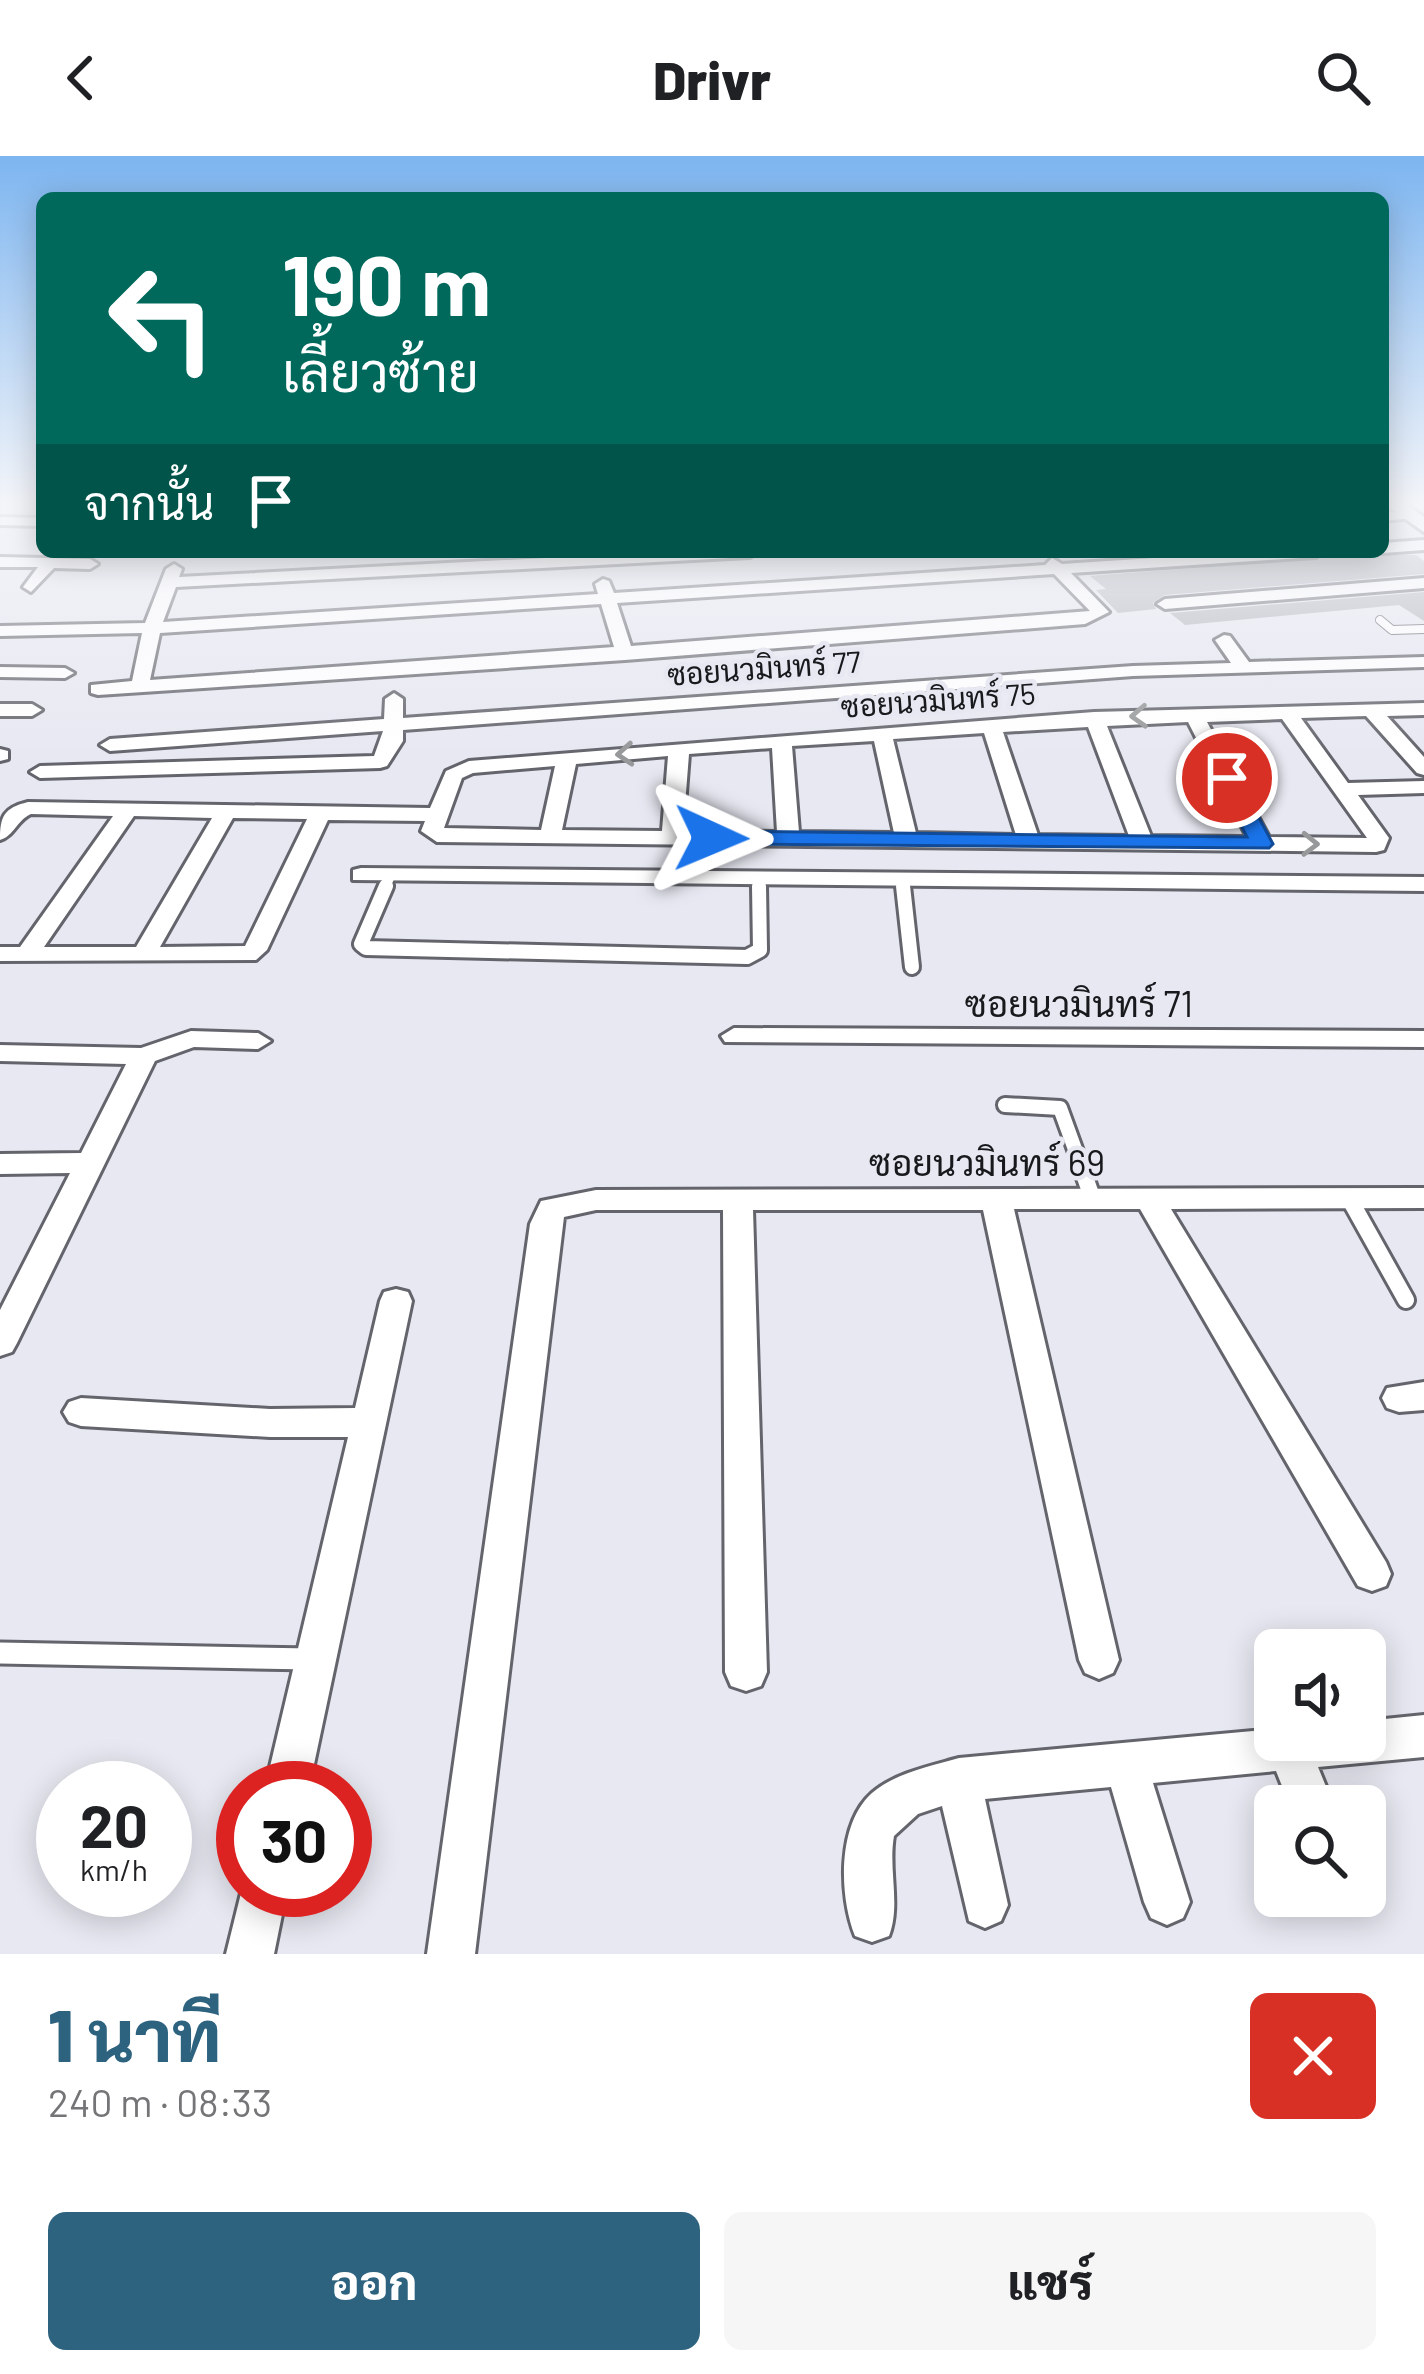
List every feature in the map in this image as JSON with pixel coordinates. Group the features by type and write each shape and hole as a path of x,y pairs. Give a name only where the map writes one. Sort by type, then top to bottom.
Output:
{"street":[{"path":"140,685 152,628 168,587"},
{"path":"605,587 625,655"},
{"path":"0,631 152,628 766,587"},
{"path":"98,688 625,655 1085,619 1101,612 1078,587"},
{"path":"1165,604 1376,587"},
{"path":"1317,638 1340,664"},
{"path":"1224,640 1244,668"},
{"name":"ซอยนวมินทร์ 77","path":"110,745 1133,670 1424,662"},
{"path":"0,672 65,673"},
{"path":"40,772 380,762 391,751 394,699"},
{"name":"ซอยนวมินทร์ 75","path":"435,815 459,771 567,758 1094,718 1424,709"},
{"path":"0,710 32,710"},
{"path":"1371,710 1424,769"},
{"path":"0,832 15,813 28,808 435,815 432,831 437,835 1376,845 1378,838 1346,790 1286,711"},
{"path":"1193,713 1262,844"},
{"path":"1094,718 1142,842"},
{"path":"991,724 1029,841"},
{"path":"882,734 907,840"},
{"path":"782,741 788,838"},
{"path":"672,837 679,750"},
{"path":"550,836 567,758"},
{"path":"1346,790 1424,787"},
{"path":"28,954 127,811"},
{"path":"143,956 226,812"},
{"path":"0,954 237,958 255,950 320,814"},
{"path":"361,875 1424,884"},
{"name":"ซอยนวมินทร์ 71","path":"734,1036 1424,1039"},
{"path":"0,1053 144,1057 191,1039 258,1041"},
{"path":"0,1343 144,1057"},
{"path":"0,1164 92,1163"},
{"path":"1149,1198 1372,1574"},
{"name":"ซอยนวมินทร์ 69","path":"451,1954 544,1224 552,1209 596,1200 1424,1198"},
{"path":"738,1201 746,1672"},
{"path":"998,1202 1100,1660"},
{"path":"293,1761 396,1301"},
{"path":"81,1412 270,1423 369,1422"},
{"path":"1386,1740 1424,1736"},
{"path":"872,1919 865,1849 880,1816 910,1791 959,1780 1254,1752"},
{"path":"1126,1764 1167,1902"},
{"path":"959,1780 985,1905"},
{"path":"250,1954 258,1917"}],"lane":[{"path":"1380,620 1392,630 1424,629"},
{"path":"390,875 362,944 366,948 747,956 760,950 760,878"},
{"path":"902,880 912,967"},
{"path":"1005,1105 1060,1108 1094,1200"},
{"path":"1348,1198 1406,1300"},
{"path":"0,1653 316,1659"}],"building":[{"path":"1265,587 1165,595 1153,603 1156,609 1118,613 1096,590"},
{"path":"1424,592 1424,621 1399,605 1185,625 1170,613"}],"route":[{"path":"711,838 1262,844 1227,778"}]}
